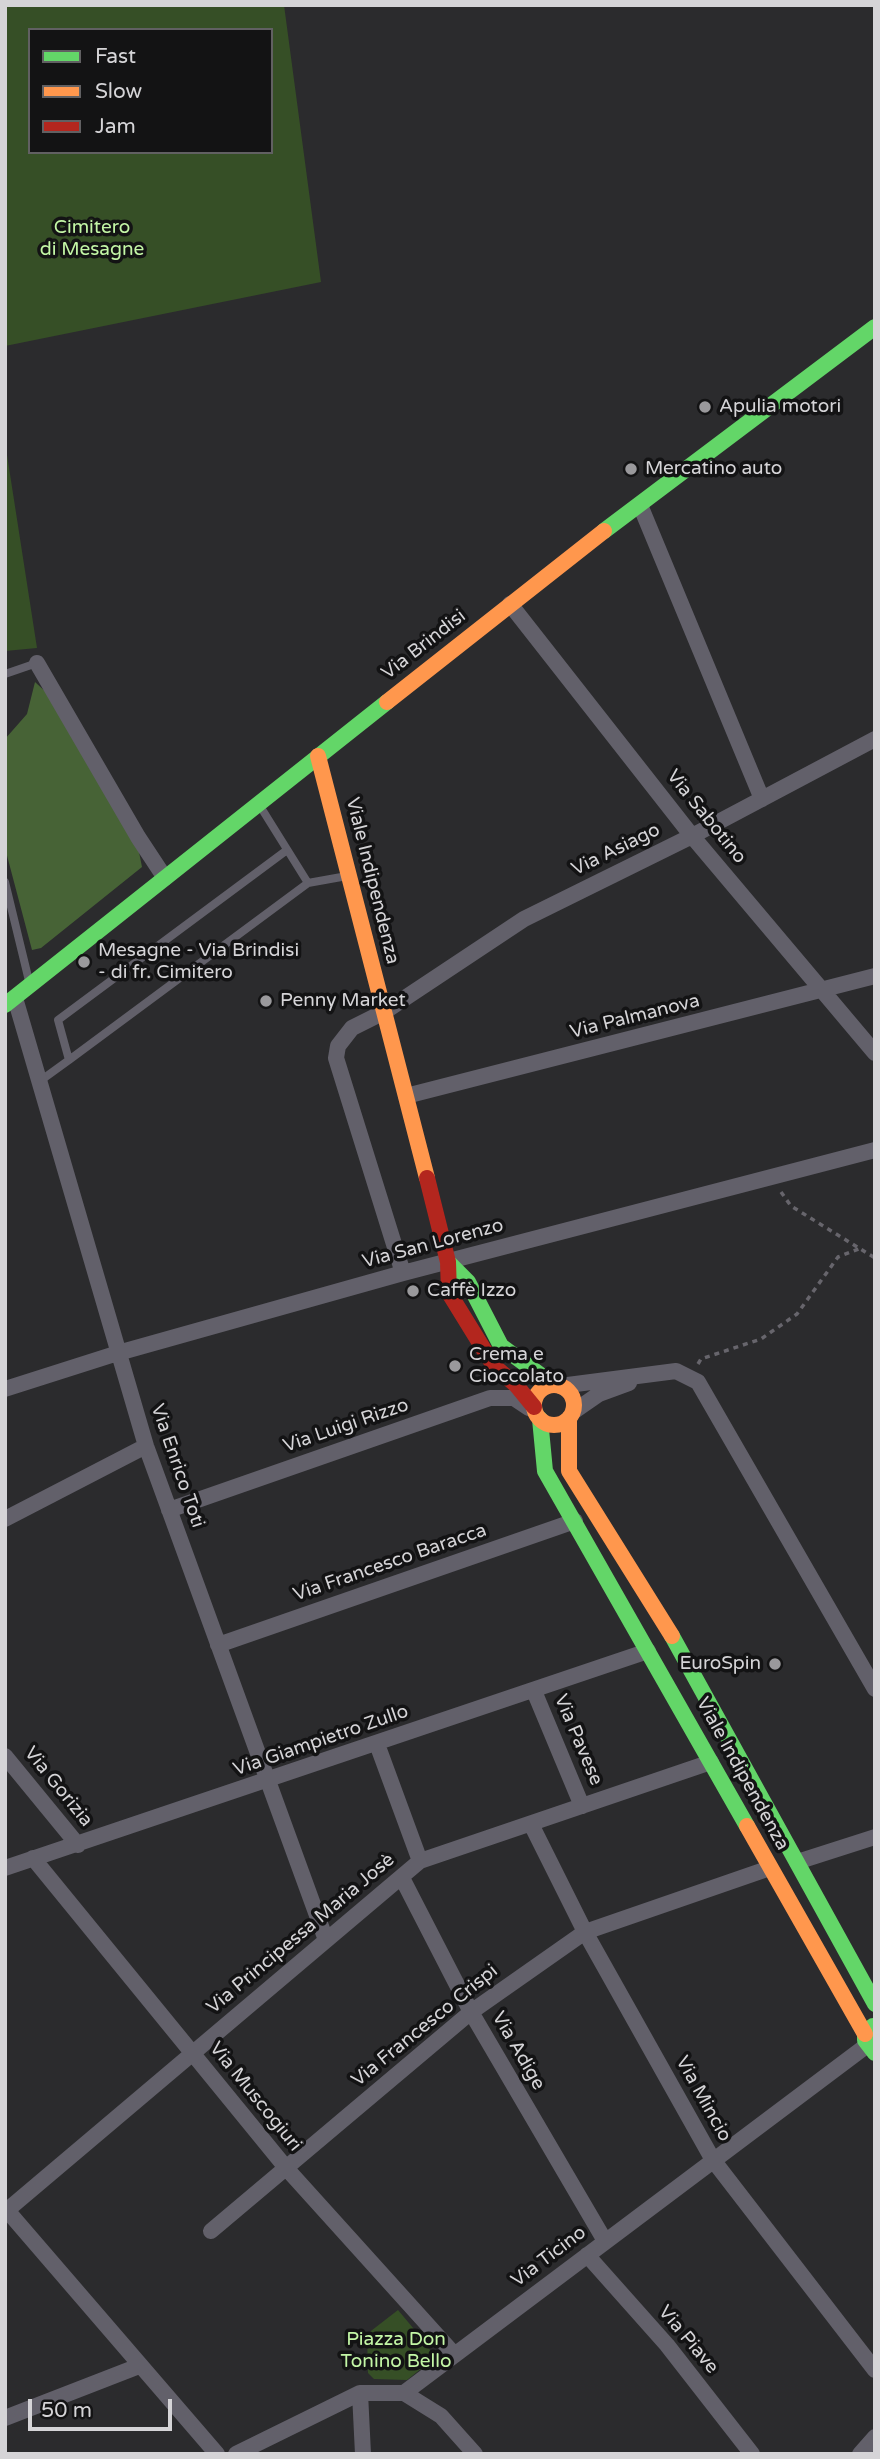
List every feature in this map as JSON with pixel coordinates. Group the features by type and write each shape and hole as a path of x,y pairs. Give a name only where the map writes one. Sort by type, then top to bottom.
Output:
{"main road":[{"name":"Via Brindisi","path":"10,1001 510,604 875,327"},
{"name":"Viale Indipendenza","path":"318,756 448,1262 450,1293 494,1366 516,1385 536,1413 545,1471 870,2039"},
{"name":"Viale Indipendenza","path":"448,1262 468,1282 501,1346 557,1385"},
{"path":"557,1385 571,1393 571,1415 558,1425 536,1413 537,1394 557,1385"},
{"name":"Viale Indipendenza","path":"571,1415 569,1471 667,1626 875,2004"}],"street":[{"path":"640,505 762,799"},
{"name":"Via Sabotino","path":"510,604 692,836 825,990 875,1053"},
{"path":"37,663 138,837 165,878"},
{"name":"Via Asiago","path":"402,1273 336,1058 338,1046 352,1028 384,1012 524,919 692,836 875,739"},
{"name":"Via Palmanova","path":"406,1096 875,976"},
{"name":"Via Enrico Toti","path":"10,1001 39,1081 146,1446 326,1940"},
{"name":"Via San Lorenzo","path":"5,1389 118,1353 402,1273 875,1150"},
{"path":"557,1385 676,1371 698,1382 875,1689"},
{"path":"571,1415 599,1394 655,1374"},
{"name":"Via Luigi Rizzo","path":"169,1510 490,1398 514,1398 536,1413"},
{"path":"5,1520 47,1495 146,1446"},
{"name":"Via Francesco Baracca","path":"218,1645 575,1521"},
{"name":"Via Giampietro Zullo","path":"5,1867 267,1782 648,1651"},
{"name":"Via Pavese","path":"534,1691 582,1805"},
{"path":"377,1744 420,1861"},
{"name":"Via Gorizia","path":"5,1756 78,1845"},
{"name":"Via Principessa Maria Josè","path":"6,2210 420,1861 711,1762"},
{"name":"Via Mincio","path":"531,1824 584,1932 713,2160 875,2370"},
{"path":"797,1862 875,1837"},
{"name":"Via Muscogiuri","path":"33,1858 287,2169 454,2354"},
{"name":"Via Francesco Crispi","path":"211,2231 471,2012 584,1932 770,1868"},
{"name":"Via Adige","path":"402,1878 471,2012 605,2241"},
{"name":"Via Ticino","path":"404,2393 870,2039"},
{"path":"6,2210 217,2454"},
{"name":"Via Piave","path":"587,2255 667,2345 752,2454"},
{"path":"5,2418 139,2366"},
{"path":"360,2393 363,2454"},
{"path":"236,2454 360,2393 404,2393 441,2416 475,2454"},
{"path":"860,2454 875,2437"}],"lane":[{"path":"5,674 37,663"},
{"path":"259,803 308,883"},
{"path":"69,1060 58,1020 287,850"},
{"path":"39,1081 308,883 349,876"},
{"path":"5,882 30,986"}],"path":[{"path":"771,1179 791,1206 875,1258"},
{"path":"688,1377 701,1359 761,1339 797,1314 838,1256 861,1248"}],"green space":[{"name":"Cimitero di Mesagne","path":"5,5 284,5 321,282 5,346"},
{"path":"5,442 37,648 5,651"},
{"path":"35,682 47,693 139,852 142,867 41,948 32,950 5,848 5,739 27,714"},
{"name":"Piazza Don Tonino Bello","path":"398,2310 429,2347 431,2355 427,2364 407,2380 374,2379 368,2373 367,2334"}],"traffic: fast":[{"path":"604,531 875,327"},
{"path":"5,1005 387,702"},
{"path":"448,1262 468,1282 501,1346 554,1385"},
{"path":"540,1419 545,1471 747,1826"},
{"path":"672,1636 875,2004"},
{"path":"873,2026 865,2034 865,2040 875,2053"}],"traffic: slow":[{"path":"387,702 604,531"},
{"path":"318,756 427,1178"},
{"path":"554,1385 562,1386 568,1391 573,1397 574,1405 573,1413 568,1419 562,1424 554,1425 546,1424 540,1419 535,1413 534,1405 535,1397 540,1391 546,1386 554,1385"},
{"path":"569,1418 569,1471 672,1636"},
{"path":"747,1826 865,2034"}],"traffic: jam":[{"path":"427,1178 448,1262 449,1293 494,1366 516,1385 534,1407"}],"place":[{"name":"Apulia motori","path":"705,407"},
{"name":"Mercatino auto","path":"631,469"},
{"name":"Mesagne - Via Brindisi - di fr. Cimitero","path":"84,962"},
{"name":"Penny Market","path":"266,1001"},
{"name":"Caffè Izzo","path":"413,1291"},
{"name":"Crema e Cioccolato","path":"455,1366"},
{"name":"EuroSpin","path":"775,1664"}]}
